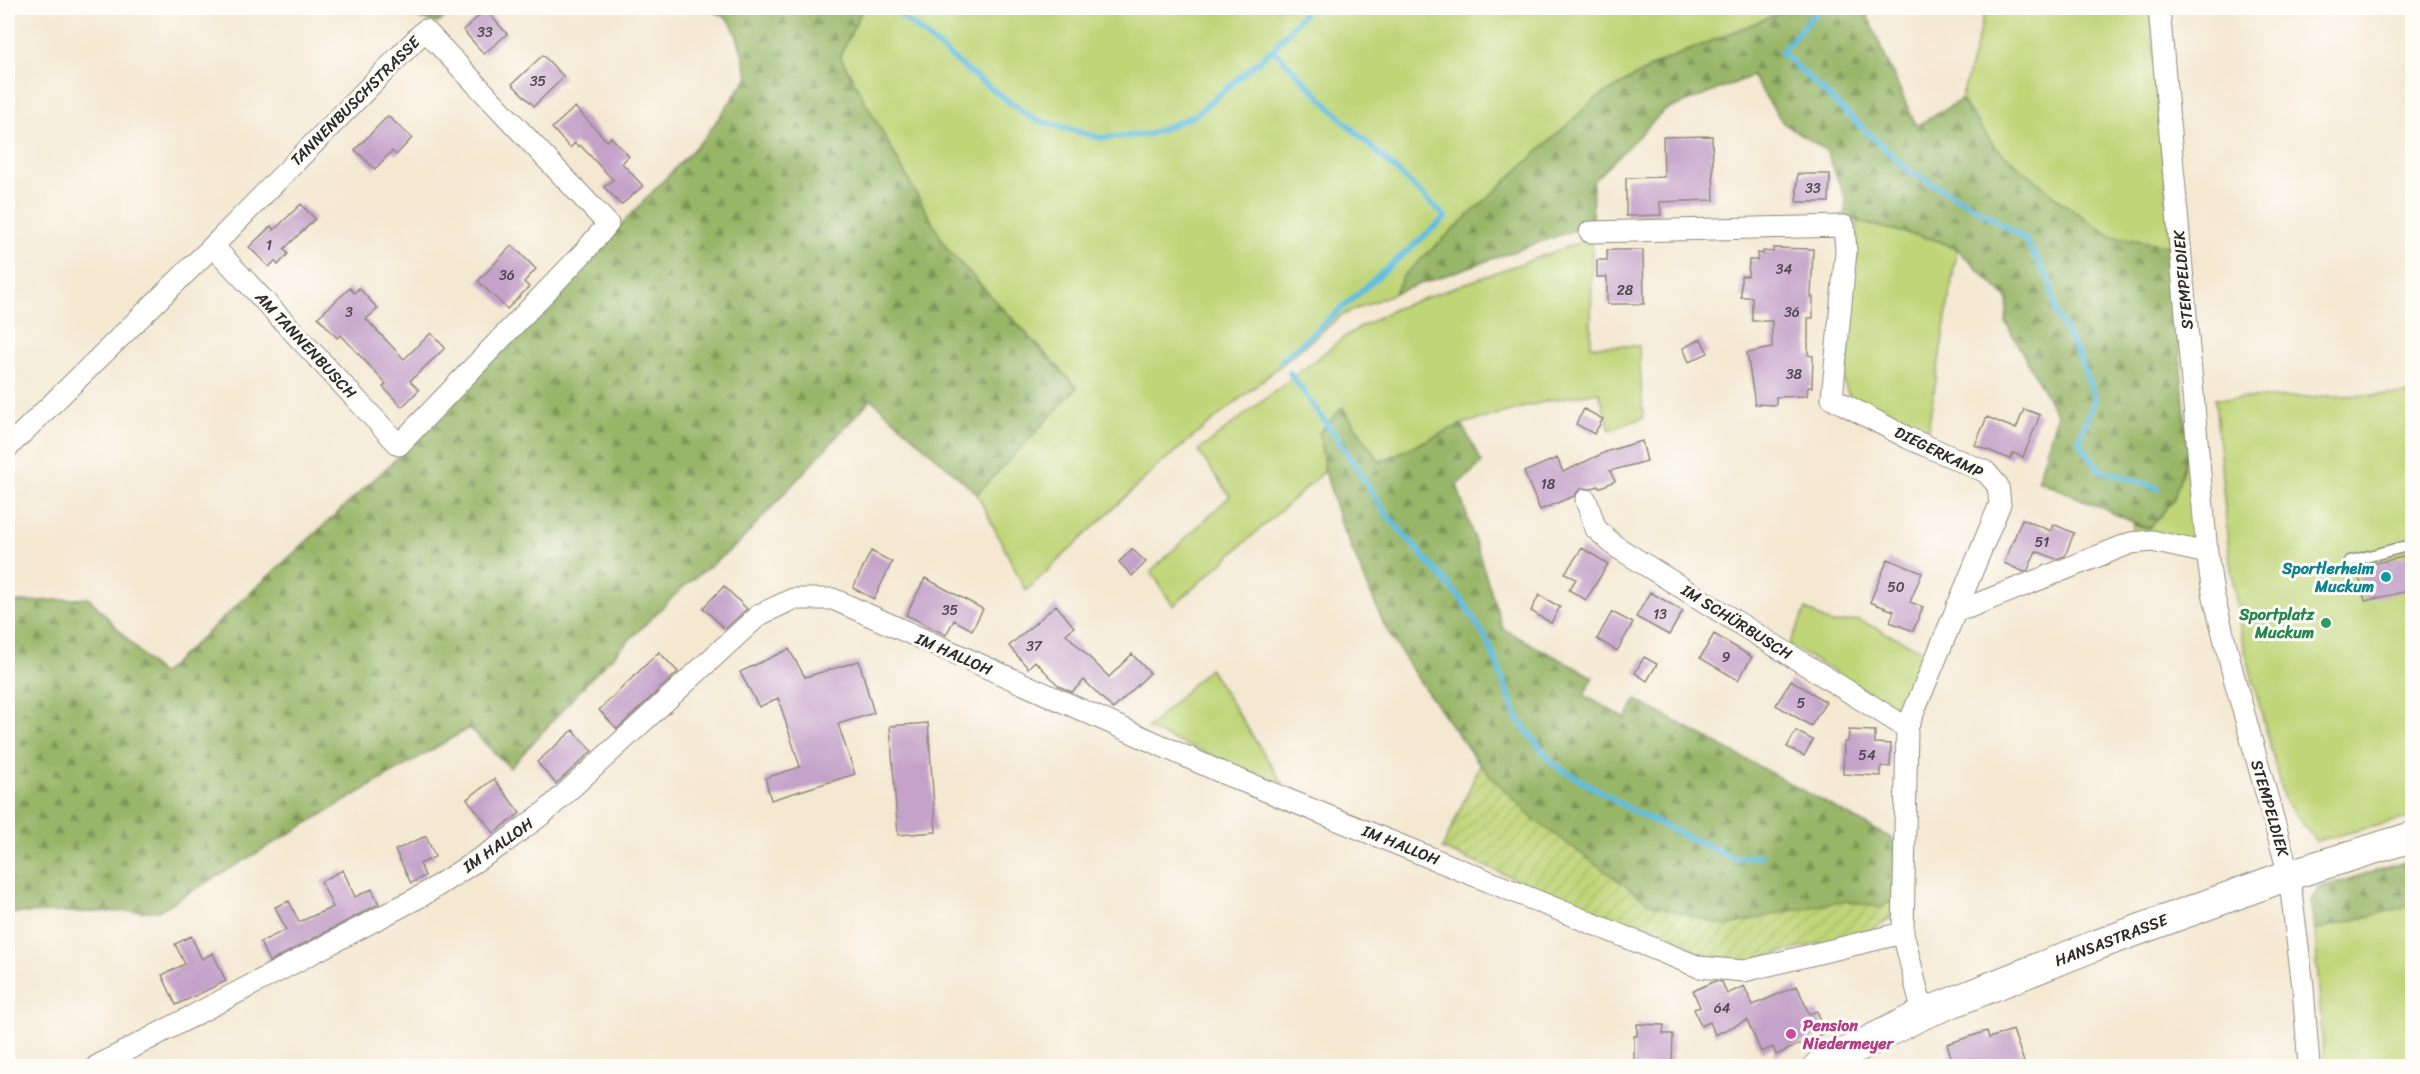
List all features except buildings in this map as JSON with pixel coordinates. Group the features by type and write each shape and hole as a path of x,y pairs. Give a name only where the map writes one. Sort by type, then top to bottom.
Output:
{"main road":[{"name":"HANSASTRASSE","path":"1819,1066 1923,1014 2094,946 2289,875 2412,837"}],"street":[{"name":"STEMPELDIEK","path":"2159,8 2207,553 2213,593 2233,674 2289,875 2303,987 2309,1066"},
{"name":"TANNENBUSCHSTRASSE","path":"8,447 213,246 425,30 608,224 585,252 399,445"},
{"name":"DIEGERKAMP","path":"1590,232 1844,226 1846,251 1832,398 1908,438 1986,472 1998,486 2000,504 1907,728 1903,933 1923,1014"},
{"name":"AM TANNENBUSCH","path":"213,246 399,445"},
{"name":"IM SCHÜRBUSCH","path":"1586,500 1596,529 1615,546 1907,728"},
{"path":"1957,606 1967,608 2131,543 2152,541 2207,553"},
{"name":"IM HALLOH","path":"97,1066 423,895 501,845 545,812 759,615 793,599 833,599 1225,774 1699,967 1744,972 1903,933"}],"lane":[{"path":"2350,561 2403,546 2412,547"}],"green space":[{"path":"410,8 454,8 438,23 420,19"},
{"path":"705,8 863,8 840,56 947,249 1077,388 977,494 871,399 739,543 682,588 592,677 510,768 469,728 158,911 8,913 8,603 89,598 161,675 396,459 705,137 748,77 739,41 730,22 722,15"},
{"path":"863,8 1792,8 1658,63 1594,100 1403,276 1395,293 1342,315 1159,465 1026,591 977,494 1077,387 947,249 840,56"},
{"path":"1792,8 1864,8 1916,126 1961,100 1995,147 2063,203 2111,236 2171,246 2188,452 2173,501 2149,529 2038,480 2057,415 2006,323 2008,299 1957,249 1936,240 1845,219 1846,200 1826,150 1783,123 1752,76 1664,111 1593,181 1592,224 1395,293 1403,276 1594,100 1658,63"},
{"path":"1986,8 2150,8 2171,246 2111,236 2063,203 1995,147 1961,100"},
{"path":"1858,222 1936,240 1957,249 1927,435 1863,410 1850,398 1844,383"},
{"path":"1592,238 1591,346 1639,346 1643,418 1610,430 1599,392 1551,400 1462,424 1379,462 1343,408 1319,433 1325,471 1173,606 1151,571 1230,496 1198,451 1350,333 1394,309"},
{"name":"Sportplatz Muckum","path":"2412,394 2412,817 2316,841 2284,800 2241,634 2229,554 2215,399"},
{"path":"1342,407 1380,462 1462,424 1482,463 1457,485 1503,629 1593,677 1584,695 1626,719 1636,700 1896,842 1895,899 1881,908 1847,901 1794,910 1726,926 1651,904 1533,819 1480,765 1420,682 1385,627 1340,521 1325,471 1319,433"},
{"path":"2188,452 2196,533 2185,540 2132,537 2133,524 2149,529 2173,501"},
{"path":"1806,609 1831,624 1859,620 1930,654 1921,679 1907,701 1892,706 1789,645"},
{"path":"1209,668 1284,785 1147,729"},
{"path":"1480,765 1533,819 1651,904 1726,926 1794,910 1847,901 1881,908 1895,899 1896,914 1870,931 1744,962 1698,953 1442,849"},
{"path":"2412,860 2412,905 2315,930 2310,902 2319,888"},
{"path":"2412,905 2412,1066 2324,1066 2315,930"}],"waterway":[{"path":"892,8 974,76 1033,119 1101,138 1150,134 1195,115 1273,49 1308,8"},
{"path":"1820,8 1781,52 1908,170 2024,238 2050,281 2057,315 2080,358 2095,399 2079,440 2098,469 2158,488"},
{"path":"1273,49 1347,124 1446,217 1281,361"},
{"path":"1290,373 1342,445 1386,514 1462,600 1489,644 1518,719 1552,763 1635,812 1733,858 1761,856"}],"place":[{"name":"Sportlerheim Muckum","path":"2386,577"},
{"name":"Sportplatz Muckum","path":"2326,623"},
{"name":"Pension Niedermeyer","path":"1791,1034"}]}
